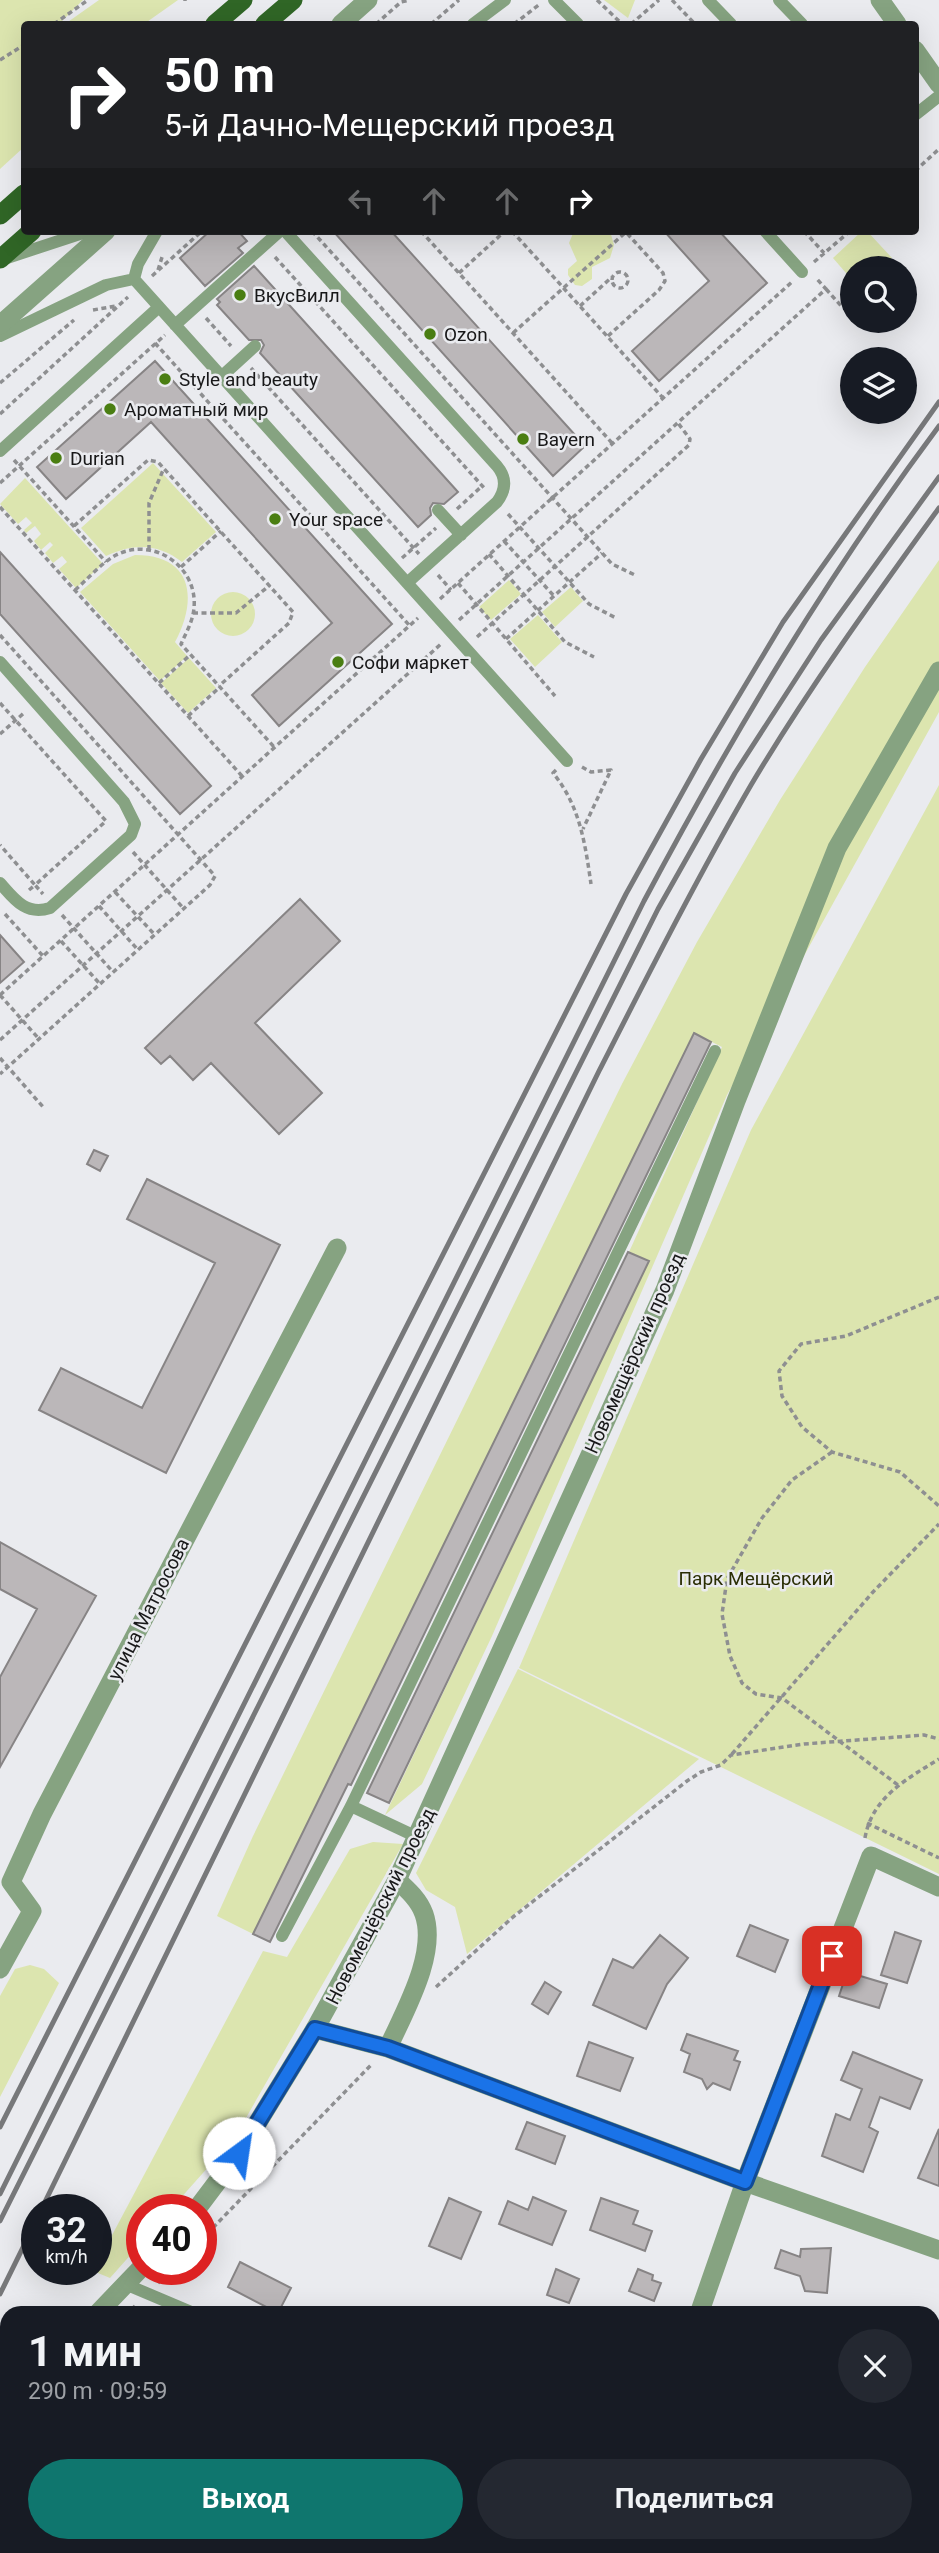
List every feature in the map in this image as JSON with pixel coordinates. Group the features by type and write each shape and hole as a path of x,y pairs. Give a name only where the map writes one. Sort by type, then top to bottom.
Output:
{"main road":[{"path":"218,21 243,0"},
{"path":"268,21 293,0"},
{"path":"0,215 21,197"},
{"path":"0,260 28,235"}],"street":[{"path":"344,21 368,0"},
{"path":"880,0 895,21"},
{"path":"919,56 939,84"},
{"path":"0,325 101,235"},
{"name":"Новомещёрский проезд","path":"208,2194 239,2153 315,2029 418,1838 665,1290 736,1101 837,848 939,671"},
{"name":"улица Матросова","path":"0,1969 32,1911 5,1879 42,1814 337,1248"},
{"path":"702,2306 745,2182 871,1856 939,1887"},
{"path":"388,2048 419,1978 427,1940 424,1915 414,1896 397,1880"},
{"path":"315,2029 388,2048 745,2182 939,2249"},
{"path":"104,2306 125,2284"}],"lane":[{"path":"477,21 505,0"},
{"path":"554,0 575,21"},
{"path":"708,0 727,21"},
{"path":"779,0 799,21"},
{"path":"919,112 939,96"},
{"path":"0,260 77,235"},
{"path":"134,279 138,264 155,235"},
{"path":"175,326 278,235"},
{"path":"287,235 500,470 504,487 497,502 407,583"},
{"path":"769,235 805,270"},
{"path":"134,279 567,761"},
{"path":"0,336 106,285 134,279"},
{"path":"2,449 159,307"},
{"path":"221,377 255,346"},
{"path":"438,510 461,535"},
{"path":"0,662 124,802 135,824 131,835 50,908 38,911 24,908 0,883"},
{"path":"282,1936 351,1806 715,1051"},
{"path":"351,1806 418,1838"},
{"path":"125,2284 177,2306"}],"path":[{"path":"58,21 88,0"},
{"path":"379,21 401,2 410,0"},
{"path":"434,21 459,0"},
{"path":"518,21 545,0"},
{"path":"597,0 619,21"},
{"path":"634,21 659,0"},
{"path":"672,0 692,21"},
{"path":"0,60 21,47"},
{"path":"919,168 939,149"},
{"path":"158,271 198,235"},
{"path":"316,235 612,564 637,576"},
{"path":"425,235 613,443"},
{"path":"459,272 501,235"},
{"path":"516,235 663,398"},
{"path":"513,333 622,235"},
{"path":"608,337 659,290 664,281 661,270 630,235"},
{"path":"808,235 824,253"},
{"path":"39,1039 0,995 845,235"},
{"path":"265,245 589,604 616,618"},
{"path":"805,270 840,305"},
{"path":"580,306 613,276 625,273 628,281 622,287 617,287 614,285 613,276"},
{"path":"0,1040 451,631 476,604 826,289"},
{"path":"0,383 62,327 85,313 118,306 0,414"},
{"path":"196,307 451,590"},
{"path":"0,483 175,326"},
{"path":"156,343 410,626"},
{"path":"465,647 689,445 690,439 678,423"},
{"path":"2,449 106,562"},
{"path":"74,526 148,460 155,460 289,607 292,617 188,716"},
{"path":"149,550 149,503 164,468"},
{"path":"0,507 243,777"},
{"path":"181,567 221,531"},
{"path":"504,541 554,596"},
{"path":"75,590 106,562 126,551 149,550 162,554 181,567 193,590 193,612 180,644 275,748"},
{"path":"506,639 602,553"},
{"path":"489,554 565,642 594,657"},
{"path":"458,583 555,695"},
{"path":"193,612 236,614 270,585"},
{"path":"159,683 190,655"},
{"path":"0,734 36,702"},
{"path":"0,703 106,821 35,885 0,845"},
{"path":"583,829 611,770 591,772 571,757 553,774 564,787 583,829 591,884"},
{"path":"145,865 184,909"},
{"path":"116,892 155,935"},
{"path":"99,906 138,950"},
{"path":"0,908 43,956"},
{"path":"61,941 100,984"},
{"path":"0,1058 44,1108"},
{"path":"0,1074 8,1067"},
{"path":"939,1297 846,1336 801,1344 779,1371 782,1396 802,1427 832,1452 900,1472 939,1506"},
{"path":"832,1452 792,1480 762,1518 727,1579 722,1614 730,1656 742,1683 756,1694 782,1698 898,1785"},
{"path":"431,1991 513,1917 687,1781 701,1772 721,1765 873,1592 939,1524"},
{"path":"731,1755 804,1744 925,1735 939,1739"},
{"path":"871,1856 864,1840 867,1823 880,1802 898,1785 939,1759"},
{"path":"867,1823 939,1857"},
{"path":"217,2224 388,2048"}],"green space":[{"path":"0,0 83,0 62,21 21,21 21,150 0,169"},
{"path":"99,0 178,0 148,21 69,21"},
{"path":"604,0 635,0 628,18"},
{"path":"572,235 611,235 614,245 610,258 592,267 592,279 582,286 575,285 568,275 568,269 577,261 569,243"},
{"path":"858,235 871,235 890,256 840,256 840,266 833,258"},
{"path":"153,463 216,532 182,562 164,551 145,547 126,549 106,556 81,528"},
{"path":"25,478 103,564 76,588 59,569 67,562 62,556 53,563 45,553 53,545 50,542 41,550 34,541 41,534 35,526 26,533 24,530 32,523 26,517 18,524 0,504"},
{"path":"135,555 154,557 169,563 179,571 188,596 187,610 175,642 187,656 160,681 80,592 113,564"},
{"path":"939,560 939,712 727,1095 492,1636 422,1784 385,1815 648,1262 629,1252 722,1047 694,1033 253,1934 217,1916 253,1836 622,1084 697,942 780,800 865,667"},
{"path":"509,580 521,594 491,620 479,607"},
{"path":"571,587 583,601 555,627 542,612"},
{"path":"233,592 249,598 255,614 249,630 233,636 217,630 211,614 217,598"},
{"path":"538,615 562,642 535,667 510,639"},
{"path":"189,658 216,688 188,713 161,683"},
{"name":"Парк Мещёрский","path":"939,785 939,1874 519,1668 751,1130"},
{"path":"518,1669 699,1759 467,1954 455,1907 426,1890 416,1873"},
{"path":"373,1842 403,1844 235,2137 184,2194 134,2194 263,1951 287,1957 350,1849"},
{"path":"30,1965 44,1969 59,1983 0,2097 0,1996 15,1969"},
{"path":"126,2209 126,2260 112,2276 112,2235"}],"building":[{"path":"206,235 242,235 247,241 238,248 243,253 205,286 180,258"},
{"path":"337,235 395,235 585,446 553,476"},
{"path":"668,235 723,235 767,283 659,381 632,351 709,281"},
{"path":"254,266 458,492 444,504 433,503 430,508 431,515 418,527 260,353 264,345 261,340 249,340 217,305 220,302 217,299"},
{"path":"155,361 392,624 279,726 252,695 332,623 151,422 66,499 37,467"},
{"path":"0,552 211,786 180,814 0,614"},
{"path":"300,899 340,941 255,1023 322,1093 279,1134 211,1063 193,1080 170,1056 161,1064 145,1048"},
{"path":"0,935 24,962 0,983"},
{"path":"694,1033 711,1042 351,1785 348,1784 270,1942 253,1934"},
{"path":"94,1150 108,1156 100,1171 87,1164"},
{"path":"147,1179 280,1245 166,1473 39,1410 61,1368 142,1408 215,1263 127,1219"},
{"path":"628,1252 649,1261 389,1803 367,1793"},
{"path":"0,1542 96,1596 0,1767 0,1677 37,1609 0,1589"},
{"path":"750,1925 788,1940 775,1972 737,1956"},
{"path":"895,1932 921,1941 907,1983 881,1975"},
{"path":"660,1935 688,1958 667,1984 646,2029 593,2005 613,1959 633,1968"},
{"path":"847,1972 887,1984 879,2008 839,1996"},
{"path":"545,1982 561,1992 548,2014 532,2004"},
{"path":"687,2034 738,2051 734,2060 740,2062 730,2090 713,2083 707,2089 702,2079 684,2072 690,2054 681,2050"},
{"path":"589,2042 633,2058 620,2091 577,2076"},
{"path":"853,2052 922,2080 910,2109 880,2097 869,2127 878,2132 863,2172 822,2156 836,2114 850,2120 862,2089 841,2080"},
{"path":"527,2122 565,2136 555,2164 516,2149"},
{"path":"939,2129 939,2186 918,2178"},
{"path":"533,2197 566,2211 552,2245 499,2224 508,2201 528,2210"},
{"path":"449,2198 481,2212 461,2259 429,2246"},
{"path":"601,2198 638,2211 633,2224 652,2231 645,2251 590,2230"},
{"path":"831,2248 827,2293 805,2291 800,2276 775,2268 781,2250 800,2257 801,2249"},
{"path":"240,2262 291,2288 282,2306 265,2306 228,2287"},
{"path":"556,2269 579,2279 569,2303 547,2295"},
{"path":"638,2269 653,2275 652,2280 661,2283 654,2301 629,2291"}],"railway":[{"path":"0,2127 626,894 701,759 783,622 939,402"},
{"path":"0,2194 644,901 711,778 782,658 858,540 939,426"},
{"path":"0,2221 658,909 735,773 821,640 939,477"},
{"path":"49,2194 599,1071 673,927 751,785 795,714 939,508"},
{"path":"0,2294 21,2251"}],"place":[{"name":"ВкусВилл","path":"240,295"},
{"name":"Ozon","path":"430,334"},
{"name":"Style and beauty","path":"165,379"},
{"name":"Ароматный мир","path":"110,409"},
{"name":"Bayern","path":"523,439"},
{"name":"Durian","path":"56,458"},
{"name":"Your space","path":"275,519"},
{"name":"Софи маркет","path":"338,662"}],"route":[{"path":"239,2153 315,2029 388,2048 745,2182 832,1956"}]}
